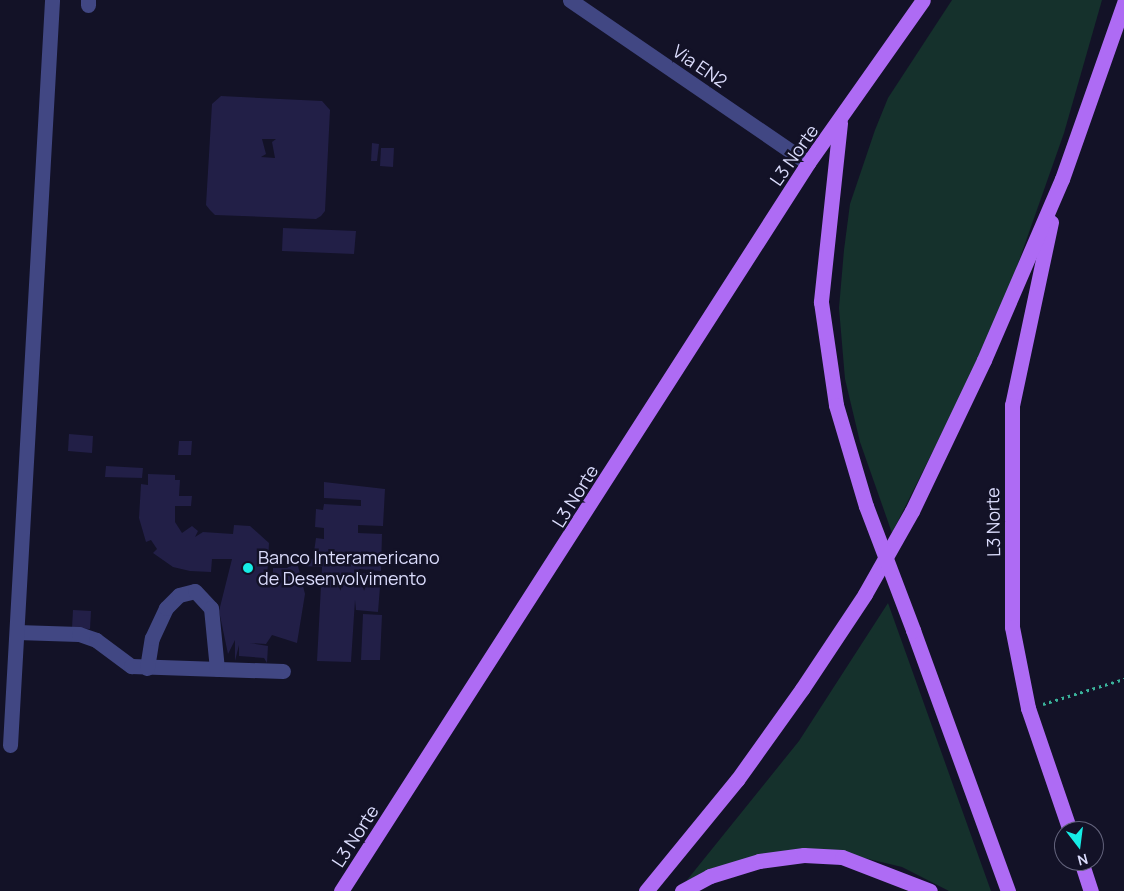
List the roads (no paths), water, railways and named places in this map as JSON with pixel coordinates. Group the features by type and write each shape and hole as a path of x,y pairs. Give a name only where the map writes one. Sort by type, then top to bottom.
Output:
{"main road":[{"name":"L3 Norte","path":"341,891 808,163 840,121 923,0"},
{"name":"L3 Norte","path":"646,891 737,780 865,594 912,511 980,368 1062,179 1124,3"},
{"name":"L3 Norte","path":"840,121 821,302 836,405 866,506 1008,891"},
{"name":"L3 Norte","path":"1062,179 1012,405 1012,627 1028,708 1067,821"},
{"path":"682,891 710,876 759,861 804,855 842,857 930,891"},
{"path":"1084,871 1091,891"}],"street":[{"path":"10,745 52,0"},
{"name":"Via EN2","path":"570,0 808,163"},
{"path":"147,668 152,638 166,608 179,595 195,592 211,608 217,669"},
{"path":"17,632 79,634 96,640 131,666 284,671"}],"place":[{"name":"Banco Interamericano de Desenvolvimento","path":"248,568"}]}
